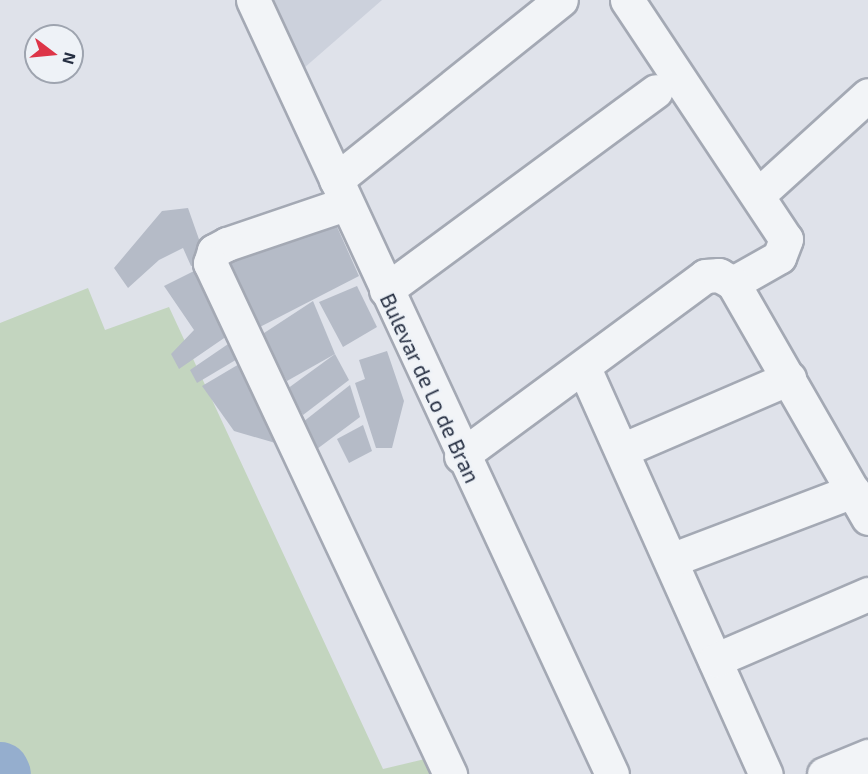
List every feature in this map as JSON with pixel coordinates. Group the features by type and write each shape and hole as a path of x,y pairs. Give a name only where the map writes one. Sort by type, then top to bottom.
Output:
{"street":[{"name":"Bulevar de Lo de Bran","path":"253,0 461,456 612,774"},
{"path":"450,774 210,263 214,251 226,244 340,192 561,0"},
{"path":"627,0 759,194 786,239 779,257 733,283"},
{"path":"386,290 656,91"},
{"path":"759,194 868,95"},
{"path":"461,456 584,368 705,276 719,274 733,283 860,505 671,560"},
{"path":"584,368 766,774"},
{"path":"622,450 789,378"},
{"path":"715,660 868,594"},
{"path":"824,774 868,756"}],"shaded area":[{"path":"274,0 382,0 304,68"}],"green space":[{"path":"88,288 105,330 169,307 383,769 425,759 433,774 0,774 0,323"}],"building":[{"path":"188,208 207,262 191,266 183,248 159,260 128,288 114,268 162,211"},
{"path":"334,220 359,276 256,329 220,256"},
{"path":"198,269 230,334 179,369 171,354 194,330 164,286"},
{"path":"357,286 377,327 343,347 319,302"},
{"path":"313,301 335,354 287,381 261,335"},
{"path":"234,340 244,355 197,383 190,370"},
{"path":"387,351 404,401 392,448 376,448 355,383 365,379 359,360"},
{"path":"335,354 349,380 303,415 287,389"},
{"path":"246,360 289,447 234,431 202,386"},
{"path":"350,385 360,417 317,449 303,422"},
{"path":"363,425 372,451 349,463 337,439"}],"waterway":[{"path":"0,770 2,774"}]}
